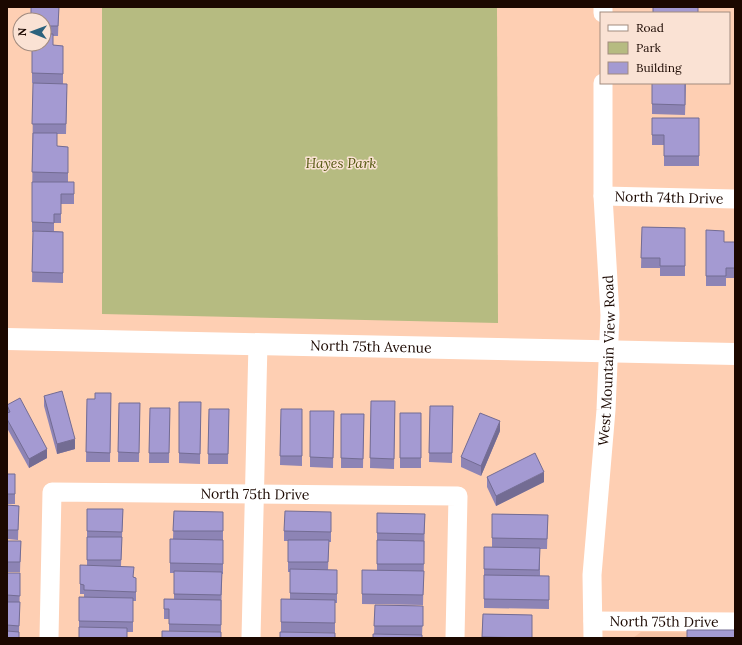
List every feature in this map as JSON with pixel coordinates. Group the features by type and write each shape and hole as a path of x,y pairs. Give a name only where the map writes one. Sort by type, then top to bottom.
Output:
{"main road":[{"name":"North 75th Avenue","path":"7,339 735,354"}],"street":[{"name":"West Mountain View Road","path":"593,629 592,575 606,410 610,315 603,196 603,84"},
{"name":"North 74th Drive","path":"603,196 735,199"},
{"path":"251,638 258,343"},
{"name":"North 75th Drive","path":"49,638 52,492 458,496 455,638"},
{"name":"North 75th Drive","path":"593,629 735,622"}],"shaded area":[{"path":"641,632 735,633 735,638 633,638"}],"green space":[{"name":"Hayes Park","path":"102,7 497,7 498,323 102,314"}],"building":[{"path":"31,7 59,7 58,26 52,26 52,12 31,12"},
{"path":"653,7 698,7 698,12 653,12"},
{"path":"53,34 53,45 63,46 63,74 32,73 32,52 52,52"},
{"path":"33,83 67,84 66,124 32,124"},
{"path":"652,84 685,84 685,105 652,104"},
{"path":"652,118 699,118 699,156 664,156 664,135 652,135"},
{"path":"33,133 57,133 57,146 68,147 68,173 32,172"},
{"path":"32,182 74,182 74,194 61,194 61,214 54,214 54,223 32,222"},
{"path":"642,227 685,228 685,266 660,266 660,258 641,258"},
{"path":"706,230 724,231 724,242 735,242 735,268 726,268 726,276 706,276"},
{"path":"33,231 63,232 63,273 32,272"},
{"path":"62,391 75,439 57,444 44,396"},
{"path":"95,393 111,393 110,453 86,452 87,399 95,399"},
{"path":"20,398 47,449 29,459 7,419 7,413 10,412 7,405"},
{"path":"371,401 395,401 394,459 370,458"},
{"path":"179,402 201,402 200,454 179,453"},
{"path":"119,403 140,403 139,453 118,452"},
{"path":"430,406 453,406 452,453 429,453"},
{"path":"150,408 170,408 169,453 149,453"},
{"path":"209,409 229,409 228,454 208,454"},
{"path":"281,409 302,409 302,456 280,456"},
{"path":"310,411 334,411 333,458 310,457"},
{"path":"400,413 421,413 421,458 400,458"},
{"path":"480,413 500,421 481,466 461,457"},
{"path":"341,414 364,414 363,459 341,458"},
{"path":"535,453 544,472 496,496 487,477"},
{"path":"7,474 15,474 15,494 7,494"},
{"path":"7,505 19,506 18,530 7,530"},
{"path":"87,509 123,509 122,532 87,531"},
{"path":"174,511 223,512 223,531 173,531"},
{"path":"285,511 331,512 331,532 284,531"},
{"path":"377,513 425,514 424,534 377,533"},
{"path":"492,514 548,515 547,539 492,538"},
{"path":"87,537 122,537 121,560 87,560"},
{"path":"170,539 223,540 223,564 170,563"},
{"path":"288,540 329,540 328,562 288,562"},
{"path":"377,540 424,541 424,564 377,564"},
{"path":"7,541 21,541 20,562 7,562"},
{"path":"484,547 540,548 539,570 484,569"},
{"path":"80,565 134,567 133,577 136,578 136,592 84,590 84,585 80,584"},
{"path":"290,569 337,570 337,594 290,593"},
{"path":"362,570 424,571 423,595 362,594"},
{"path":"174,571 222,572 221,595 174,594"},
{"path":"7,573 20,573 20,596 7,595"},
{"path":"484,575 549,576 549,600 484,599"},
{"path":"79,597 133,598 133,622 79,621"},
{"path":"164,599 221,600 221,625 169,624 169,609 164,609"},
{"path":"281,599 335,600 335,623 281,622"},
{"path":"7,602 20,602 19,626 7,625"},
{"path":"375,605 423,606 423,626 374,626"},
{"path":"483,614 532,615 532,638 482,637"},
{"path":"79,627 127,628 127,638 79,638"},
{"path":"687,630 735,630 735,638 687,638"},
{"path":"7,631 19,632 19,638 7,638"},
{"path":"162,631 221,632 221,638 162,638"},
{"path":"280,632 335,633 335,638 280,638"},
{"path":"373,634 422,635 422,638 373,638"}]}
